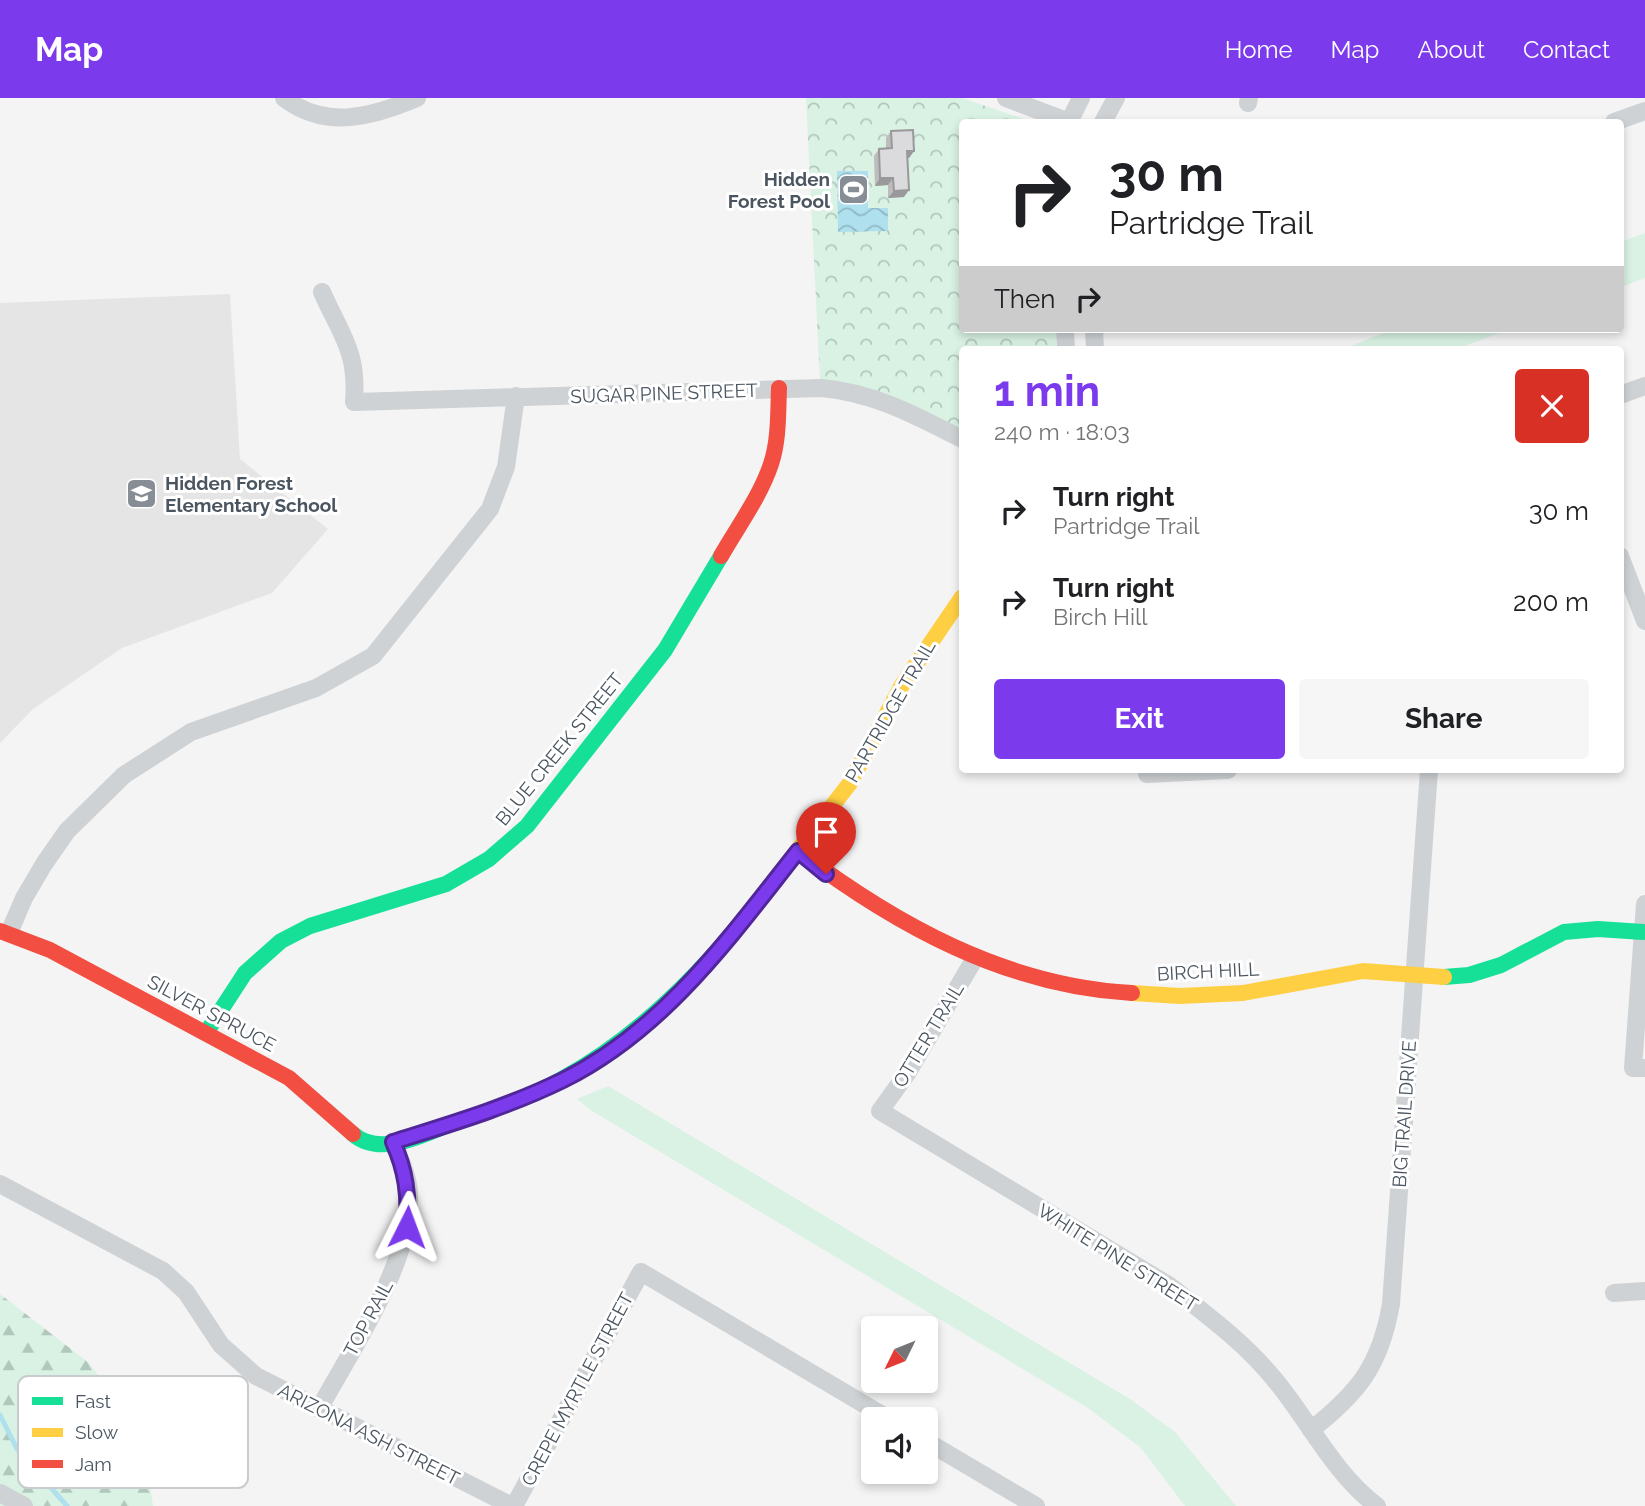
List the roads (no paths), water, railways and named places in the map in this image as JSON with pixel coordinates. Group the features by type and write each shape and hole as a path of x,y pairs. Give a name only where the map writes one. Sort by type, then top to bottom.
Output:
{"street":[{"path":"290,103 323,116 352,120 383,112 417,98"},
{"path":"1006,98 1061,119"},
{"path":"1070,119 1081,98"},
{"path":"1105,119 1116,98"},
{"path":"1623,119 1645,111"},
{"name":"SUGAR PINE STREET","path":"322,292 343,330 352,355 354,402 516,396 610,396 779,388 854,391 885,401 959,438"},
{"path":"1624,394 1645,386"},
{"name":"BLUE CREEK STREET","path":"206,1033 244,973 281,941 310,926 446,884 489,859 527,826 665,650 759,491 771,463 775,443 779,388"},
{"path":"4,932 51,853 94,802 124,775 191,732 316,688 373,656 490,509 506,467 516,396"},
{"path":"1624,566 1645,621"},
{"name":"PARTRIDGE TRAIL","path":"393,1142 520,1100 565,1079 608,1053 669,1004 718,953 860,768 894,698 959,601"},
{"path":"1147,774 1167,773"},
{"name":"BIG TRAIL DRIVE","path":"1311,1430 1355,1392 1373,1366 1385,1336 1391,1304 1429,773"},
{"name":"BIRCH HILL","path":"798,851 826,874 907,928 975,958 1061,984 1122,993 1184,996 1246,993 1363,971 1460,977 1497,967 1555,936 1586,928 1643,932"},
{"path":"1639,1068 1645,904"},
{"name":"SILVER SPRUCE","path":"4,932 50,950 289,1078 362,1142 374,1146 393,1142"},
{"name":"OTTER TRAIL","path":"880,1111 908,1072 975,958"},
{"name":"WHITE PINE STREET","path":"880,1111 1170,1286 1243,1345 1276,1380 1357,1489 1377,1506"},
{"name":"TOP RAIL","path":"319,1409 393,1271 405,1237 409,1192 402,1163 393,1142"},
{"name":"ARIZONA ASH STREET","path":"0,1184 151,1262 186,1292 232,1357 256,1376 513,1506"},
{"name":"CREPE MYRTLE STREET","path":"513,1506 641,1272 869,1407"},
{"path":"1614,1293 1645,1291"},
{"path":"938,1448 1036,1506"}],"water":[{"name":"Hidden Forest Pool","path":"837,171 868,171 868,208 888,208 888,231 838,232"}],"waterway":[{"path":"0,1415 18,1450"},
{"path":"51,1488 67,1506"}],"place":[{"name":"Hidden Forest Pool","path":"853,190"},
{"name":"Hidden Forest Elementary School","path":"142,494"}]}
